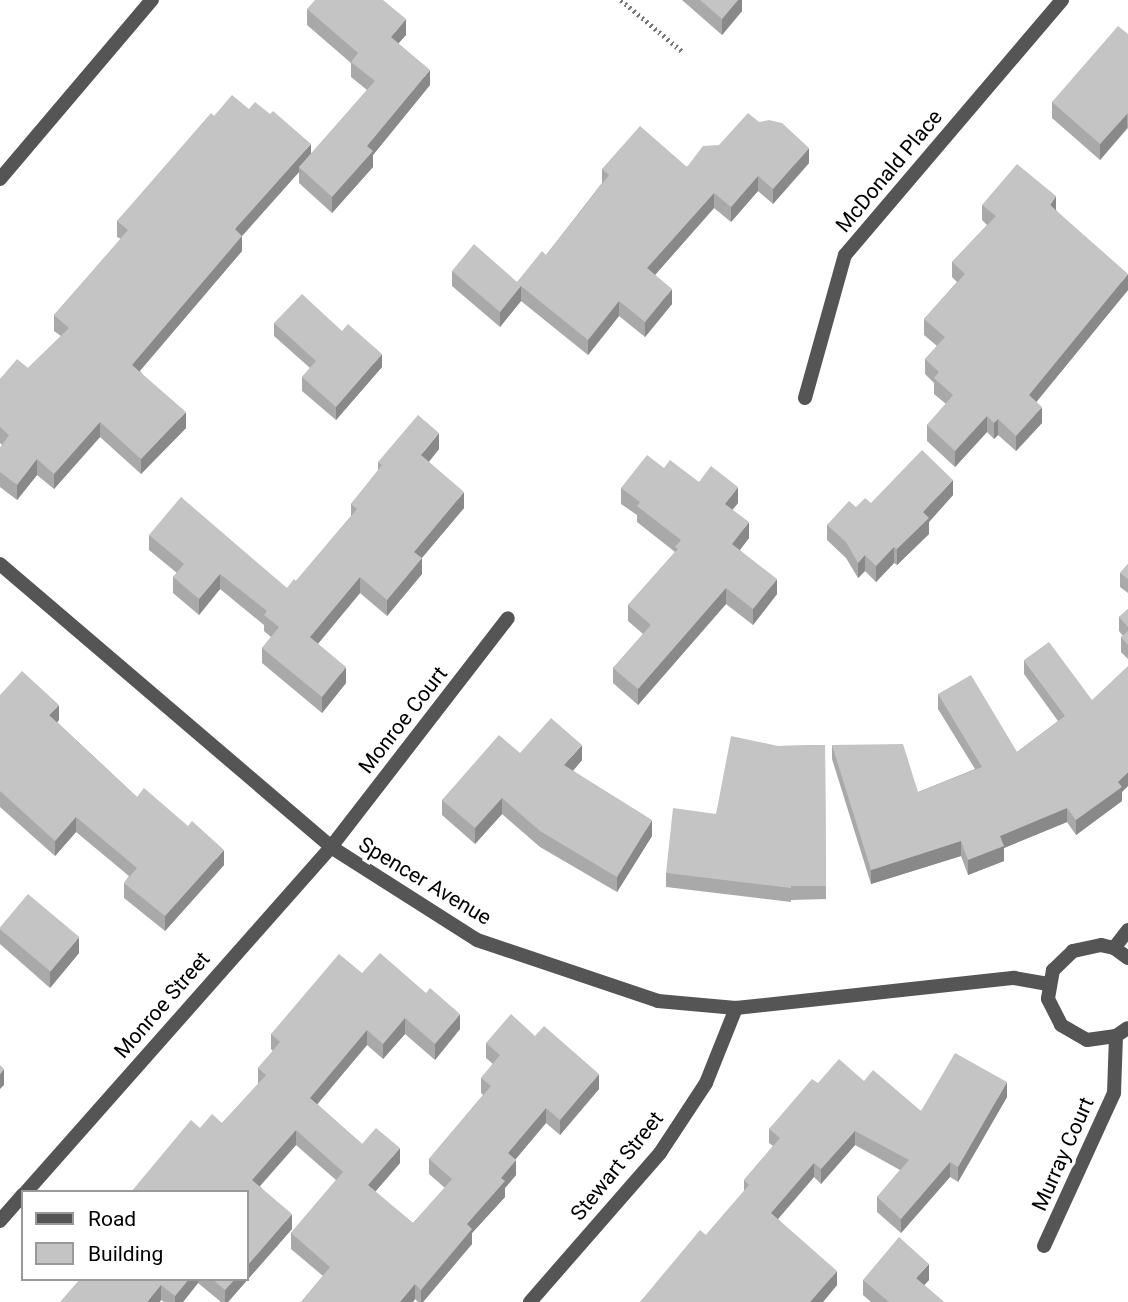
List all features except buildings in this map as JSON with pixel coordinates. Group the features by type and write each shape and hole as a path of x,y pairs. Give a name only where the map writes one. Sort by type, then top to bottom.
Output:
{"street":[{"path":"0,178 152,0"},
{"name":"McDonald Place","path":"805,398 845,255 1062,0"},
{"name":"Spencer Avenue","path":"0,564 331,847 477,940 657,1001 736,1008 1014,978 1049,984"},
{"name":"Monroe Court","path":"331,847 508,618"},
{"name":"Monroe Street","path":"28,1190 331,847"},
{"path":"1114,948 1128,930"},
{"path":"1122,1032 1087,1040 1061,1025 1048,999 1049,984 1053,970 1073,951 1094,946 1114,948 1128,958"},
{"name":"Stewart Street","path":"530,1302 660,1153 706,1083 736,1008"},
{"name":"Murray Court","path":"1044,1246 1114,1093 1122,1032"},
{"name":"Monroe Street","path":"0,1221 21,1197"}],"path":[{"path":"621,0 683,52"}]}
